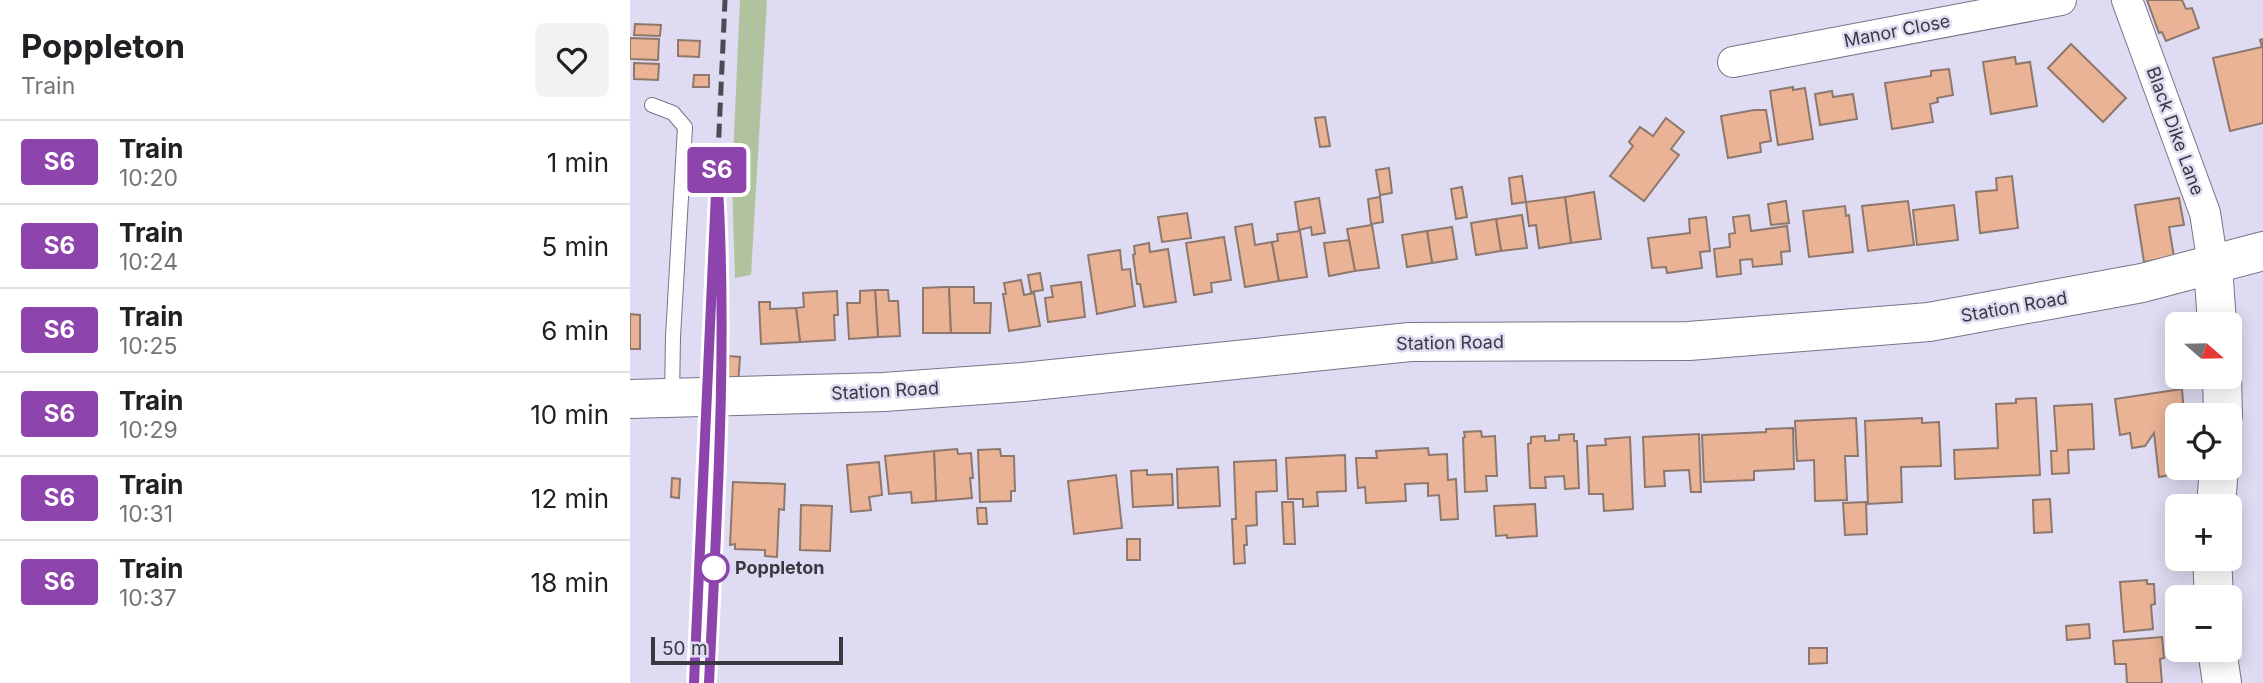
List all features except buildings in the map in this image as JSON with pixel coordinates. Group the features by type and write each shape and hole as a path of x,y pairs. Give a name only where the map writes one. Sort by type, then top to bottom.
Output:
{"street":[{"name":"Manor Close","path":"1733,62 2061,0"},
{"name":"Black Dike Lane","path":"2127,0 2205,213 2213,265"},
{"name":"Station Road","path":"630,399 884,392 1023,382 1410,342 1689,341 1929,322 2142,283 2263,251"},
{"path":"2213,265 2216,312"},
{"path":"2219,662 2222,683"}],"lane":[{"path":"652,105 673,113 685,127 672,397"}],"green space":[{"path":"740,0 767,0 751,275 735,278 732,180"}],"railway":[{"path":"694,683 725,0"},
{"path":"709,683 721,396 722,289"}],"train":[{"name":"S6","path":"694,683 717,170 723,258 721,396 709,683"}],"place":[{"name":"Poppleton","path":"714,568"}]}
